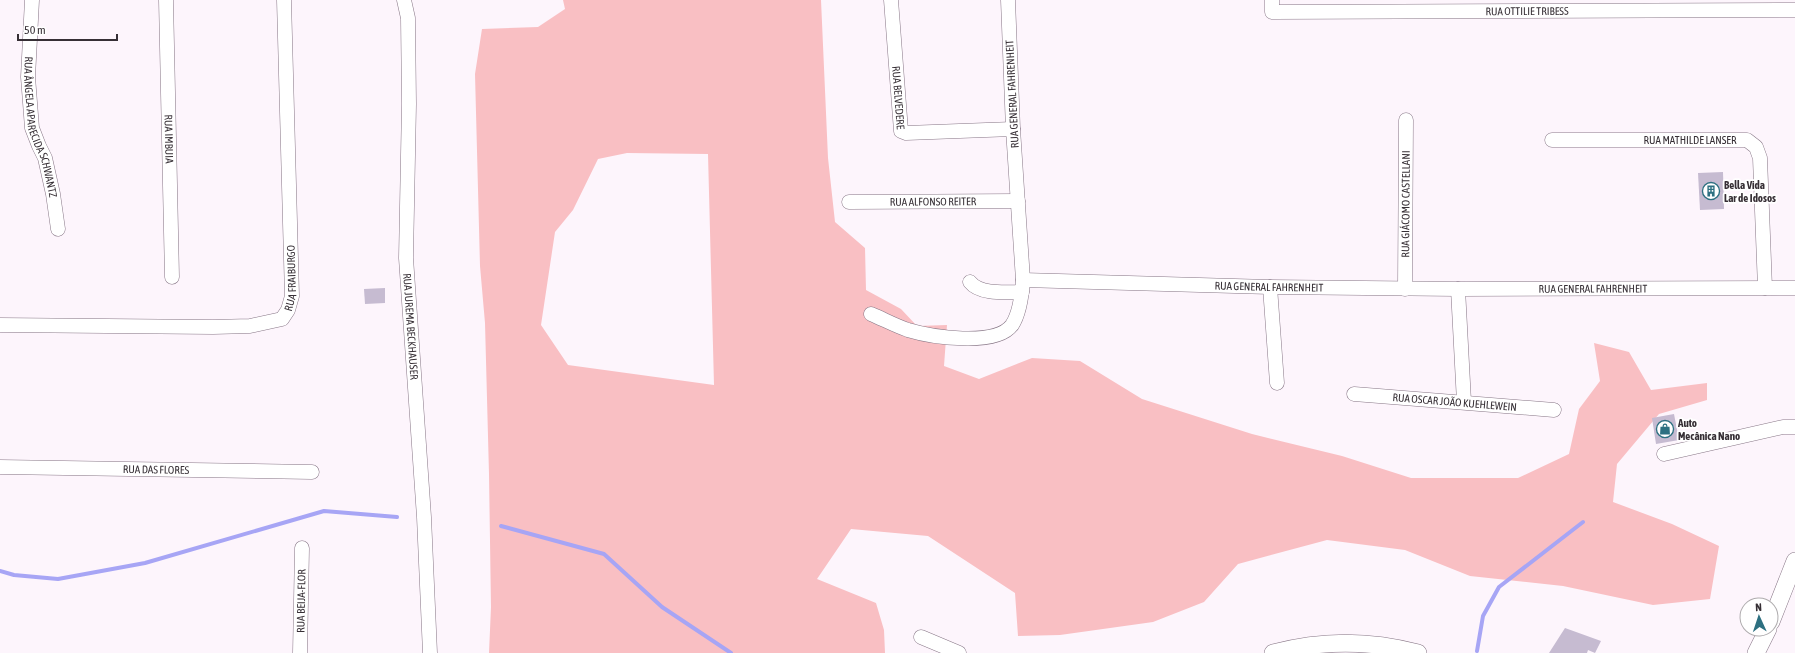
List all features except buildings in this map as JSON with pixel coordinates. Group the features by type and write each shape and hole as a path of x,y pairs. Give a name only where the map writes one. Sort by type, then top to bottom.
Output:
{"main road":[{"path":"1779,601 1795,560"},
{"path":"1756,653 1764,637"},
{"path":"1273,653 1325,644 1360,642 1418,653"}],"street":[{"name":"RUA ÂNGELA APARECIDA SCHWANTZ","path":"32,0 28,77 32,128 38,146 46,158 58,229"},
{"name":"RUA IMBUIA","path":"166,0 172,277"},
{"name":"RUA FRAIBURGO","path":"0,325 214,327 250,326 282,319 288,310 292,296 284,0"},
{"name":"RUA JUREMA BECKHAUSER","path":"404,0 408,18 409,97 406,258 424,517 430,653"},
{"name":"RUA BELVEDERE","path":"891,0 901,131 906,133 1012,129"},
{"name":"RUA GENERAL FAHRENHEIT","path":"1008,0 1012,129 1018,200 1022,286 1405,289 1795,288"},
{"name":"RUA OTTILIE TRIBESS","path":"1272,0 1272,12 1776,5 1795,10"},
{"name":"RUA GIÁCOMO CASTELLANI","path":"1405,289 1406,120"},
{"name":"RUA MATHILDE LANSER","path":"1552,140 1747,140 1756,147 1760,158 1764,288"},
{"name":"RUA ALFONSO REITER","path":"849,202 1018,200"},
{"path":"871,314 907,330 960,338 990,337 1004,331 1012,325 1022,286 985,290 973,286 970,282"},
{"path":"1270,287 1277,383"},
{"path":"1458,289 1464,402"},
{"name":"RUA OSCAR JOÃO KUEHLEWEIN","path":"1354,394 1554,410"},
{"path":"1664,454 1783,427 1795,427"},
{"name":"RUA DAS FLORES","path":"0,467 312,472"},
{"name":"RUA BEIJA-FLOR","path":"300,653 302,548"},
{"path":"921,637 959,653"}],"shaded area":[{"path":"563,0 821,0 828,158 835,222 865,248 866,290 901,309 917,326 947,325 944,366 979,379 1032,358 1080,361 1142,399 1252,434 1342,456 1411,478 1518,478 1569,454 1579,409 1600,381 1594,343 1629,352 1651,390 1707,383 1707,400 1659,414 1617,464 1613,502 1672,524 1719,546 1710,599 1653,605 1563,586 1470,576 1405,550 1327,540 1238,564 1204,602 1153,622 1060,635 1018,636 1015,593 928,536 851,529 817,579 876,603 884,630 885,653 489,653 491,607 489,474 485,323 480,266 475,74 482,29 538,27 565,9","holes":["627,153 708,154 714,385 568,365 541,325 555,232 573,210 598,159"]}],"waterway":[{"path":"0,571 14,575 58,579 145,563 324,511 397,517"},
{"path":"1477,651 1483,616 1499,587 1583,522"},
{"path":"501,526 604,554 662,607 731,653"}],"place":[{"name":"Bella Vida Lar de Idosos","path":"1711,191"},
{"name":"Auto Mecânica Nano","path":"1665,429"}]}
